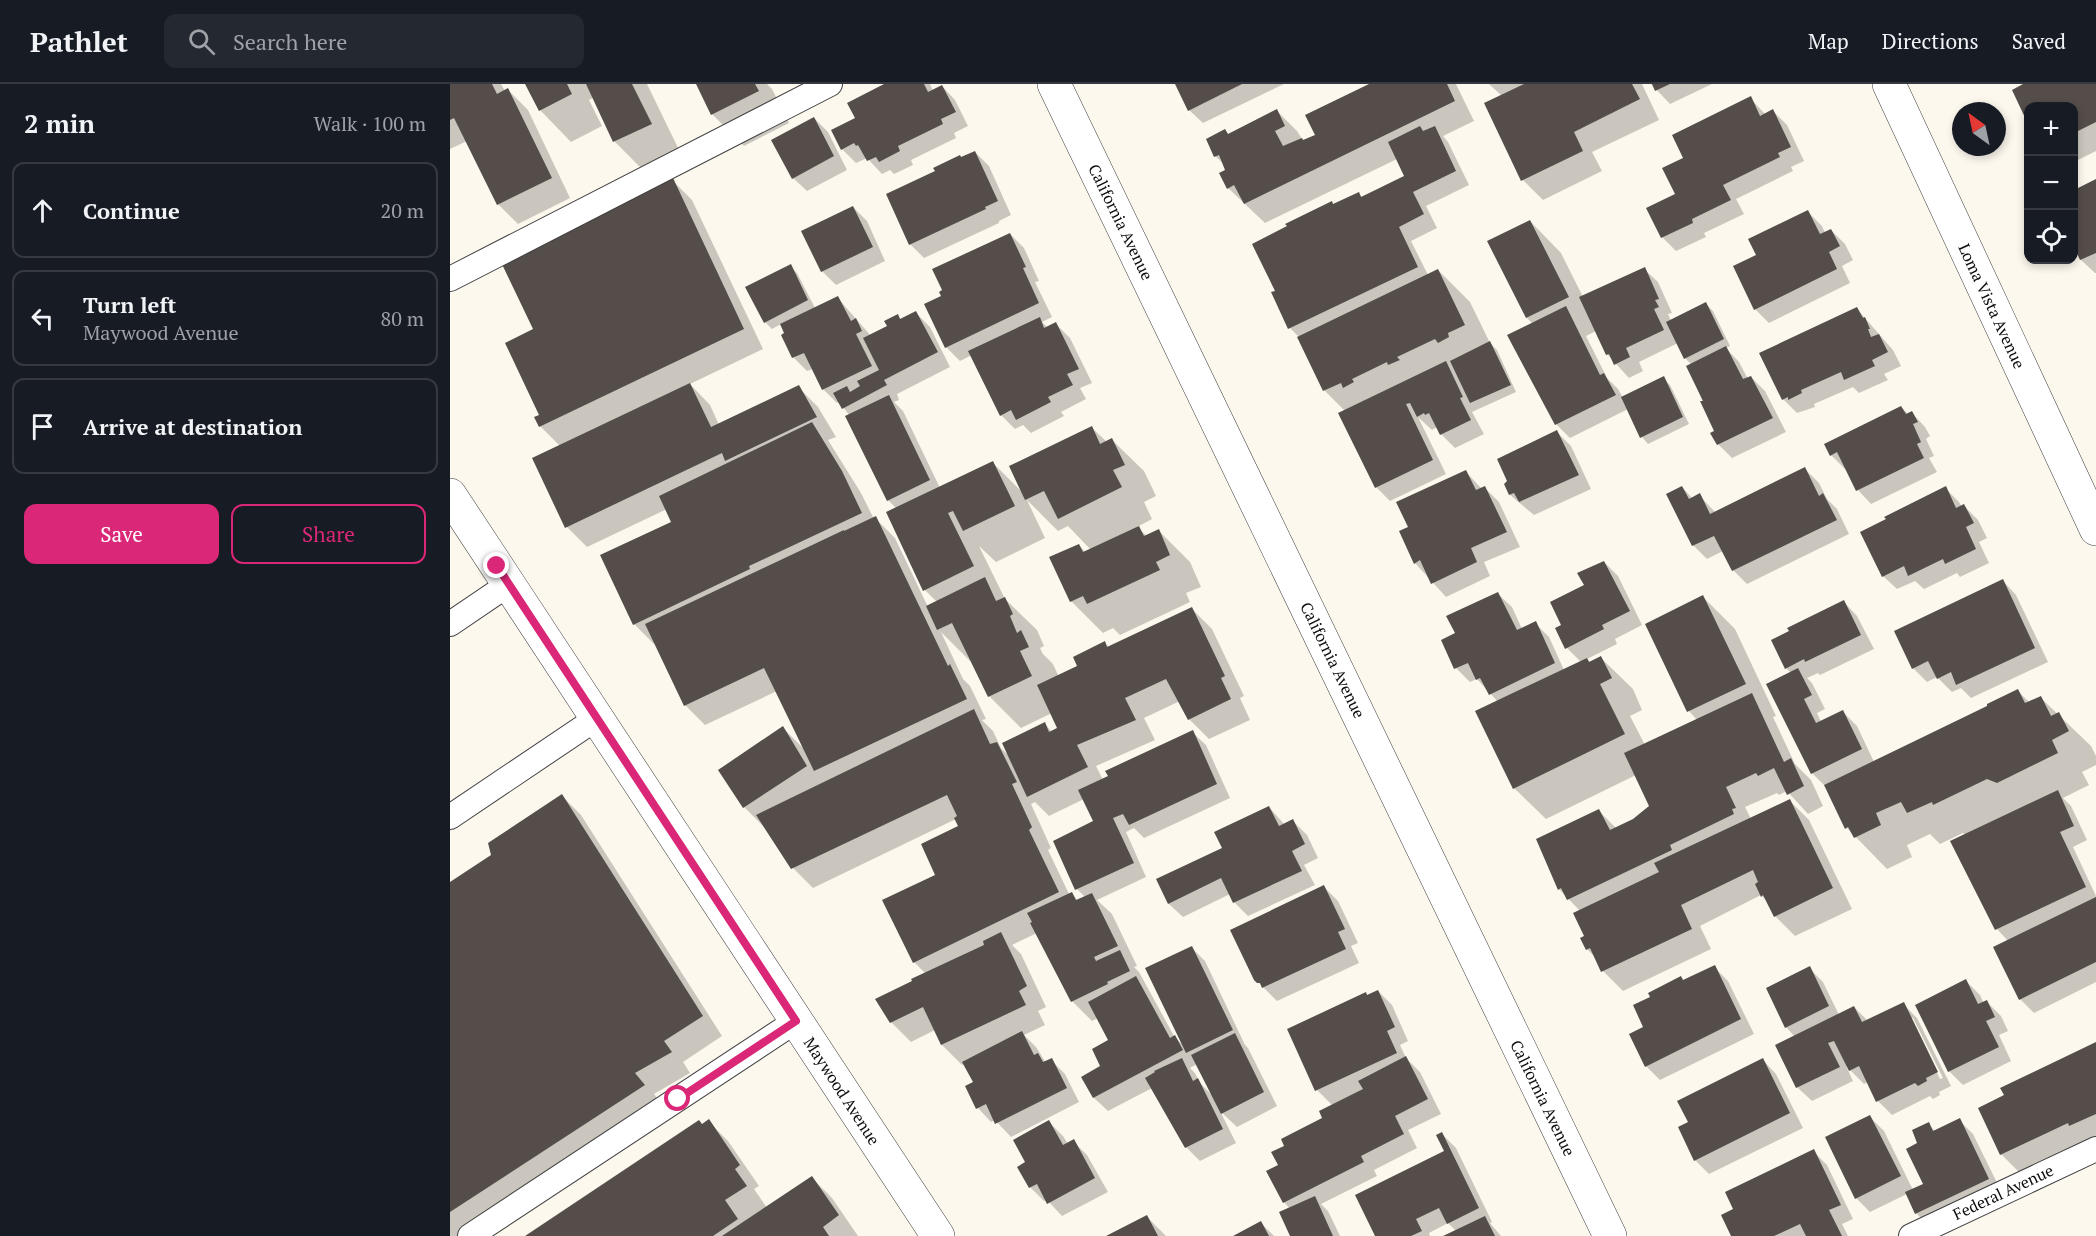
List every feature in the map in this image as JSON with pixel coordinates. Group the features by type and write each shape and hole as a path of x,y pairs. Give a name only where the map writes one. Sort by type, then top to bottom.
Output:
{"street":[{"name":"California Avenue","path":"1054,84 1610,1236"},
{"name":"Loma Vista Avenue","path":"1889,84 2096,529"},
{"name":"Maywood Avenue","path":"450,495 938,1236"}],"lane":[{"path":"450,279 830,84"},
{"path":"450,624 509,584"},
{"path":"450,817 597,718"},
{"path":"470,1236 796,1021"},
{"name":"Federal Avenue","path":"1911,1236 2096,1149"}],"building":[{"path":"450,84 492,84 497,94 508,88 552,178 497,205 454,118 450,120"},
{"path":"525,84 567,84 572,94 539,111"},
{"path":"586,84 632,84 652,124 613,142"},
{"path":"696,84 755,84 759,91 711,115"},
{"path":"884,84 924,84 928,92 942,85 956,112 941,119 943,124 898,146 900,151 879,162 876,157 867,161 858,145 854,143 841,150 831,130 855,118 847,103"},
{"path":"1175,84 1242,84 1188,111"},
{"path":"1369,84 1447,84 1455,101 1244,204 1234,185 1227,189 1219,173 1225,170 1219,155 1214,157 1206,139 1225,129 1228,134 1277,109 1285,126 1275,131 1283,146 1302,138 1303,140 1315,135 1305,115"},
{"path":"1524,84 1632,84 1640,99 1574,132 1583,151 1521,181 1484,103"},
{"path":"1652,84 1670,84 1655,91"},
{"path":"2023,84 2096,84 2096,122 2078,131 2078,102 2024,102 2024,116 2012,90"},
{"path":"1751,96 1760,116 1773,109 1791,147 1778,153 1780,157 1723,185 1731,200 1692,219 1693,223 1661,238 1646,208 1675,194 1662,168 1683,158 1672,135"},
{"path":"814,117 834,156 792,179 771,140"},
{"path":"1420,126 1423,131 1435,126 1456,171 1413,192 1424,214 1399,227 1418,267 1288,329 1271,292 1275,291 1252,244 1287,226 1285,224 1332,201 1333,204 1359,192 1361,197 1404,176 1388,142"},
{"path":"975,151 998,201 985,207 986,209 909,245 886,194 935,171 933,168 960,155 961,157"},
{"path":"673,178 744,329 539,427 534,417 539,415 505,343 533,329 500,260"},
{"path":"2096,179 2096,253 2080,260 2078,256 2078,188"},
{"path":"853,206 873,247 821,272 801,231"},
{"path":"1808,210 1820,234 1831,229 1840,246 1829,252 1837,269 1754,310 1733,266 1756,255 1748,239"},
{"path":"1530,220 1569,297 1526,318 1487,241"},
{"path":"1010,233 1039,303 945,348 924,304 941,296 939,292 942,290 932,269"},
{"path":"791,264 808,300 764,323 745,287"},
{"path":"1645,267 1659,299 1655,300 1659,307 1654,309 1664,330 1626,348 1630,357 1614,365 1609,354 1606,355 1579,297"},
{"path":"1438,269 1465,325 1448,333 1449,337 1438,343 1435,339 1397,357 1400,360 1388,365 1387,362 1352,379 1354,382 1343,388 1341,383 1323,391 1297,337"},
{"path":"838,296 851,321 856,318 862,331 856,334 872,366 822,390 804,353 792,358 781,335 784,333 780,324"},
{"path":"1706,302 1724,339 1684,359 1666,322"},
{"path":"1566,306 1600,375 1604,373 1616,395 1555,425 1507,335"},
{"path":"1857,307 1863,318 1865,317 1871,337 1879,334 1888,352 1872,360 1875,366 1844,380 1841,372 1801,390 1802,393 1788,400 1788,397 1782,400 1759,353"},
{"path":"916,311 938,352 884,380 887,385 842,409 833,393 847,386 850,392 860,386 857,381 879,370 863,338 887,326 884,321 898,314 900,319"},
{"path":"1040,317 1044,328 1056,322 1079,369 1067,374 1073,385 1048,397 1051,402 1016,420 1011,410 1000,416 968,351"},
{"path":"1490,341 1511,385 1470,403 1450,361"},
{"path":"1726,346 1743,379 1751,376 1773,418 1717,445 1710,433 1714,431 1700,401 1703,401 1686,366"},
{"path":"1446,361 1471,420 1440,435 1429,413 1417,417 1410,403 1406,404 1433,460 1375,488 1338,413"},
{"path":"1664,376 1683,417 1640,438 1621,397"},
{"path":"690,383 711,427 799,385 817,417 725,461 722,453 565,528 532,458"},
{"path":"889,395 930,480 887,501 845,416"},
{"path":"1901,406 1906,414 1912,411 1918,422 1913,424 1921,442 1917,444 1924,458 1856,491 1837,452 1830,456 1824,444"},
{"path":"812,422 842,471 862,513 749,566 750,569 633,625 600,555 671,522 659,496"},
{"path":"1092,426 1100,444 1112,438 1125,465 1113,470 1122,487 1058,519 1044,491 1025,500 1009,466"},
{"path":"1557,430 1579,475 1519,502 1514,493 1509,495 1504,484 1507,481 1497,459"},
{"path":"993,461 1015,506 963,531 953,511 948,513 974,566 923,591 886,512"},
{"path":"1805,467 1819,496 1823,493 1837,520 1732,571 1714,536 1692,546 1666,494 1682,486 1689,499 1700,493 1710,514"},
{"path":"1466,470 1476,490 1485,486 1507,532 1471,548 1477,562 1431,584 1420,560 1414,564 1399,531 1408,527 1396,502"},
{"path":"1946,486 1956,508 1964,504 1974,523 1966,527 1976,549 1945,564 1943,559 1908,576 1904,566 1882,577 1860,532 1886,519 1884,517"},
{"path":"876,516 948,666 950,664 967,699 814,771 764,668 684,706 645,624"},
{"path":"1139,526 1144,536 1159,529 1170,555 1156,562 1160,570 1087,604 1083,596 1070,602 1049,557 1079,544 1083,552"},
{"path":"1604,561 1630,611 1602,625 1604,629 1565,649 1555,628 1561,625 1550,602 1584,585 1577,573"},
{"path":"985,577 996,601 1005,597 1013,614 1010,616 1017,633 1021,630 1029,647 1020,651 1032,676 988,697 952,623 937,630 926,606"},
{"path":"2003,579 2035,648 1956,685 1951,672 1937,679 1928,661 1912,669 1894,631"},
{"path":"1498,592 1517,630 1536,621 1555,663 1489,695 1480,678 1476,680 1468,663 1454,669 1441,640 1455,633 1446,616"},
{"path":"1703,595 1746,684 1687,712 1645,624"},
{"path":"1844,600 1861,635 1785,669 1771,640 1789,631 1787,628"},
{"path":"1192,607 1225,676 1221,678 1231,699 1188,720 1166,679 1125,698 1136,720 1077,745 1088,767 1027,797 1002,743 1045,722 1049,732 1057,728 1037,685 1077,666 1073,657 1105,641 1107,647"},
{"path":"1601,656 1612,678 1600,684 1625,734 1513,789 1475,711 1587,658 1589,662"},
{"path":"1798,668 1812,695 1804,699 1816,723 1843,710 1862,749 1811,774 1766,684"},
{"path":"2018,689 2025,703 2041,696 2051,716 2059,712 2069,731 2052,740 2058,753 1997,783 1987,779 1933,805 1932,802 1907,813 1901,802 1876,813 1881,825 1854,838 1848,827 1845,829 1824,785"},
{"path":"1752,693 1784,762 1791,758 1804,786 1787,795 1774,768 1758,776 1756,773 1726,787 1736,808 1732,809 1734,814 1670,845 1672,850 1567,900 1561,888 1558,890 1536,839 1599,809 1610,830 1633,819 1649,806 1624,753"},
{"path":"974,709 990,744 997,742 1017,782 1012,784 1032,827 1029,830 1059,892 913,963 882,900 935,875 921,844 958,826 954,818 957,816 947,795 791,869 756,815"},
{"path":"783,726 807,766 743,808 718,770"},
{"path":"1193,730 1217,784 1129,825 1123,814 1113,818 1134,863 1075,890 1053,841 1093,821 1078,790 1108,776 1105,771"},
{"path":"2058,790 2074,826 2060,832 2086,887 1995,930 1950,841"},
{"path":"562,794 703,1016 664,1041 672,1052 635,1073 645,1085 450,1212 450,882 491,855 488,843"},
{"path":"1790,799 1833,888 1774,917 1755,884 1758,882 1753,870 1681,905 1692,929 1601,972 1590,948 1586,950 1580,938 1584,936 1573,913 1659,872 1654,863"},
{"path":"1269,806 1279,826 1293,819 1305,844 1292,851 1302,871 1233,903 1221,878 1168,904 1156,879 1222,848 1214,832"},
{"path":"1324,885 1345,929 1338,932 1346,949 1262,988 1260,983 1254,980 1230,930"},
{"path":"1072,892 1076,900 1092,893 1118,946 1094,957 1096,961 1120,950 1130,971 1071,1002 1027,913"},
{"path":"2096,897 2096,962 2019,1000 1993,947"},
{"path":"1001,932 1027,986 1019,991 1026,1005 941,1045 923,1007 890,1023 875,999 912,981 911,979 984,945 983,941"},
{"path":"1192,946 1233,1030 1186,1053 1145,968"},
{"path":"1715,965 1741,1019 1645,1067 1629,1034 1643,1027 1633,1005 1650,997 1648,993 1681,976 1683,980"},
{"path":"1810,966 1829,1006 1785,1028 1766,988"},
{"path":"1136,976 1170,1038 1175,1035 1183,1050 1093,1098 1081,1077 1100,1066 1092,1049 1108,1040 1088,1002"},
{"path":"1966,979 1978,1004 1987,1000 1995,1017 1986,1021 1999,1047 1948,1072 1915,1005"},
{"path":"1378,990 1395,1027 1387,1031 1397,1053 1315,1091 1287,1029 1366,992 1367,995"},
{"path":"1904,1002 1938,1072 1926,1078 1927,1081 1918,1086 1915,1083 1876,1102 1859,1066 1849,1071 1834,1041 1828,1043 1840,1067 1796,1088 1775,1045 1854,1006 1862,1022"},
{"path":"1022,1031 1034,1055 1038,1053 1043,1062 1052,1058 1067,1088 995,1124 986,1104 976,1109 965,1086 973,1082 962,1062"},
{"path":"1235,1033 1264,1092 1221,1114 1191,1055"},
{"path":"2096,1042 2096,1114 2069,1126 2068,1123 2000,1155 1978,1108 2004,1095 2000,1088"},
{"path":"1406,1056 1428,1099 1395,1116 1404,1134 1361,1156 1364,1162 1283,1203 1266,1171 1278,1165 1271,1152 1284,1146 1281,1139 1322,1118 1319,1111 1363,1089 1358,1081"},
{"path":"1182,1058 1193,1081 1198,1078 1223,1129 1185,1148 1145,1078 1154,1071"},
{"path":"1763,1058 1790,1113 1694,1161 1678,1127 1688,1122 1677,1101"},
{"path":"1870,1115 1901,1176 1855,1199 1825,1137"},
{"path":"1960,1118 1989,1179 1915,1214 1905,1192 1923,1184 1906,1149 1917,1143 1912,1130 1929,1122 1933,1131"},
{"path":"709,1119 740,1165 735,1169 747,1186 725,1200 738,1219 713,1236 525,1236 699,1120 702,1124"},
{"path":"1049,1120 1063,1145 1074,1139 1095,1178 1047,1204 1037,1184 1029,1188 1017,1167 1025,1162 1013,1140"},
{"path":"1442,1132 1479,1208 1447,1224 1439,1208 1416,1219 1422,1231 1411,1236 1375,1236 1355,1195 1444,1151 1436,1135"},
{"path":"1814,1149 1841,1205 1829,1210 1842,1236 1806,1236 1800,1224 1774,1236 1731,1236 1721,1215 1733,1209 1725,1192"},
{"path":"812,1176 839,1215 823,1227 829,1236 722,1236"},
{"path":"1315,1196 1333,1236 1290,1236 1279,1212"},
{"path":"1147,1215 1158,1236 1106,1236"},
{"path":"1485,1216 1495,1236 1443,1236"},
{"path":"1261,1221 1269,1236 1233,1236"}],"route":[{"path":"497,566 796,1021 678,1099"}]}
